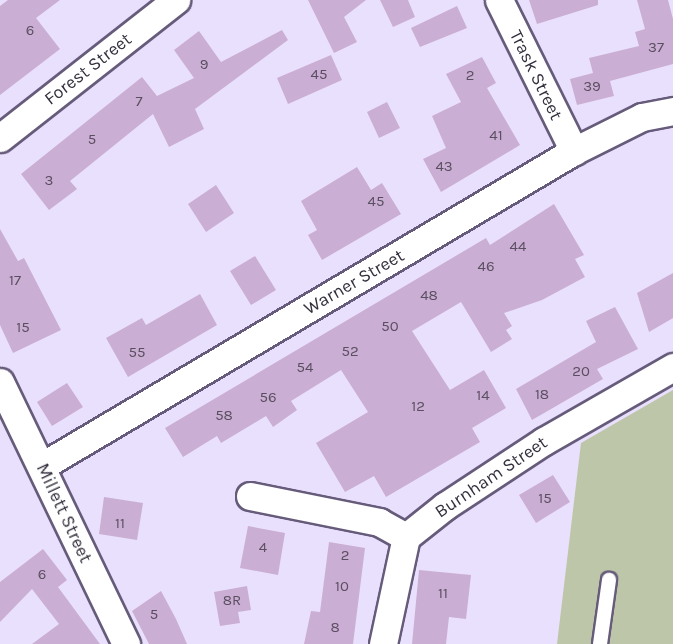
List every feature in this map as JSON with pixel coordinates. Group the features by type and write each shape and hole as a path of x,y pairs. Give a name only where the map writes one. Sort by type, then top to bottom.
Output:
{"street":[{"name":"Forest Street","path":"0,138 176,0"},
{"name":"Trask Street","path":"499,0 574,151"},
{"name":"Warner Street","path":"42,466 574,151 642,117 673,111"},
{"name":"Burnham Street","path":"406,537 446,506 544,441 673,367"},
{"name":"Millett Street","path":"0,382 126,644"},
{"path":"250,496 379,522 406,537 383,644"}],"lane":[{"path":"600,644 609,580"}],"green space":[{"path":"673,390 673,644 557,644 581,443"}],"building":[{"path":"8,0 60,0 36,18 60,49 0,95 0,6"},
{"path":"308,0 366,0 344,17 357,42 334,53"},
{"path":"380,0 408,0 415,17 393,27"},
{"path":"529,0 598,0 598,5 537,24"},
{"path":"637,0 668,0 673,19 673,64 610,81 614,96 577,105 570,79 593,73 589,58 639,46 635,32 645,29"},
{"path":"457,6 467,28 420,47 411,28"},
{"path":"282,30 288,40 195,109 204,129 169,147 153,114 70,181 77,189 49,210 21,174 142,77 157,96 194,78 174,50 199,31 221,62"},
{"path":"331,55 342,80 288,104 277,78"},
{"path":"482,57 496,83 487,88 520,145 441,192 423,159 446,148 432,116 461,102 446,74"},
{"path":"387,102 400,128 379,138 367,112"},
{"path":"357,167 371,190 382,183 401,214 322,260 308,235 317,230 301,201"},
{"path":"216,185 234,213 206,232 188,204"},
{"path":"554,204 584,255 575,259 585,277 542,300 504,313 512,326 506,330 512,339 491,352 461,302 412,331 450,390 484,370 506,408 472,428 480,442 386,497 374,476 345,492 316,443 368,412 341,370 291,401 297,410 273,427 266,416 221,443 217,436 183,457 165,428 486,238 490,245"},
{"path":"0,229 18,261 24,258 61,330 13,353 0,325"},
{"path":"255,256 276,290 251,305 230,271"},
{"path":"673,273 673,318 649,332 637,293"},
{"path":"200,294 217,325 128,377 106,338 142,318 146,325"},
{"path":"615,307 638,349 597,369 603,379 532,420 516,389 596,342 586,321"},
{"path":"67,383 83,407 52,426 37,402"},
{"path":"553,475 570,502 536,523 519,495"},
{"path":"104,497 143,503 137,540 99,534"},
{"path":"248,526 285,533 278,575 240,568"},
{"path":"329,542 365,548 353,644 304,644 311,611 320,612"},
{"path":"43,549 67,580 58,587 100,644 32,644 59,624 32,589 0,622 0,582"},
{"path":"419,570 471,575 466,619 449,617 446,644 412,644"},
{"path":"247,586 251,610 238,612 240,623 220,626 214,592"},
{"path":"161,591 187,644 149,644 132,611"}]}
